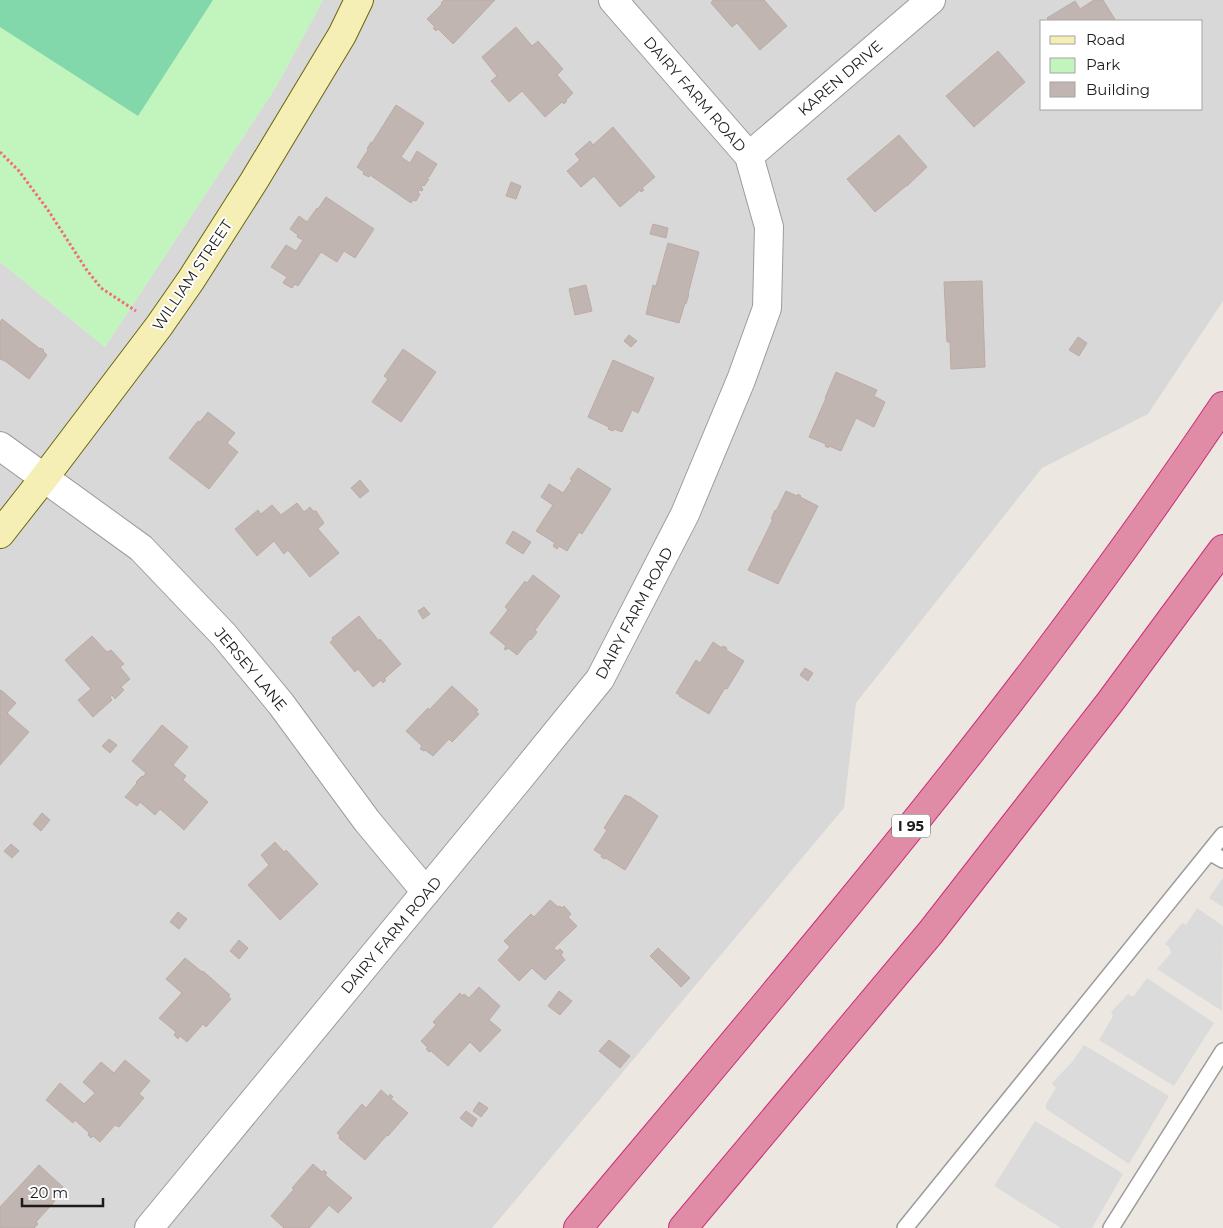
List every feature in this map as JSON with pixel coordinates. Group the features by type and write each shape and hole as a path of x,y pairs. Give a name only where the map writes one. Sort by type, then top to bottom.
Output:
{"highway":[{"name":"I 95","path":"578,1228 865,884 986,732 1114,563 1223,406"},
{"path":"683,1228 943,917 1110,702 1223,549"}],"street":[{"name":"WILLIAM STREET","path":"0,534 159,326 191,280 254,181 342,35 359,0"},
{"name":"DAIRY FARM ROAD","path":"149,1228 600,679 685,514 741,380 766,308 769,227 749,156 613,0"},
{"name":"KAREN DRIVE","path":"749,156 931,0"},
{"name":"JERSEY LANE","path":"0,446 141,548 224,635 281,704 367,821 426,892"}],"lane":[{"path":"905,1228 1223,835"},
{"path":"1209,852 1223,860"},
{"path":"1111,1228 1223,1051"}],"path":[{"path":"0,152 19,171 48,210 86,269 101,288 159,326"}],"shaded area":[{"path":"323,0 1223,0 1223,301 1148,414 1042,468 856,703 844,808 492,1228 0,1228 0,262 105,347 276,87"},
{"path":"1223,878 1223,907 1209,898"},
{"path":"1197,908 1223,926 1222,1011 1157,969 1171,953 1170,948 1165,944 1182,923 1186,925"},
{"path":"1147,978 1214,1023 1174,1086 1099,1040 1113,1016 1111,1012 1128,994 1133,997"},
{"path":"1084,1045 1169,1096 1129,1164 1046,1109 1046,1104 1056,1088 1052,1083 1072,1062"},
{"path":"1035,1121 1123,1174 1092,1228 1061,1228 994,1186"}],"green space":[{"path":"0,0 323,0 276,87 105,347 0,262"},
{"path":"0,0 213,0 138,116 0,27"}],"building":[{"path":"444,0 495,0 453,44 438,29 436,31 433,28 435,27 427,19"},
{"path":"713,0 764,0 787,26 760,50 737,23 732,27 711,3"},
{"path":"1094,0 1103,0 1115,20 1048,20 1047,18 1075,1 1080,9"},
{"path":"516,27 532,46 538,41 563,69 557,75 573,93 564,104 562,102 545,117 522,91 509,102 491,81 497,76 482,57"},
{"path":"998,51 1025,82 974,127 946,96"},
{"path":"396,105 424,123 401,157 410,163 417,151 437,164 428,176 427,178 429,179 424,186 422,185 422,191 419,190 418,193 420,194 416,201 413,200 411,203 370,175 369,177 363,174 364,172 357,167"},
{"path":"613,127 655,177 642,188 644,190 641,192 640,190 620,207 594,176 581,187 567,171 580,160 575,154 590,141 593,145"},
{"path":"899,135 927,167 875,212 847,179"},
{"path":"511,182 521,186 516,199 506,196"},
{"path":"326,197 374,229 355,258 344,251 337,262 321,252 298,286 295,284 292,288 283,283 287,277 271,267 286,245 296,251 303,240 297,237 298,235 290,229 299,216 307,222"},
{"path":"653,224 668,228 666,238 650,234"},
{"path":"668,243 699,252 689,294 679,323 646,314 653,285 656,286"},
{"path":"982,281 985,367 951,369 950,342 947,342 944,282"},
{"path":"586,285 592,311 575,315 569,289"},
{"path":"2,319 40,349 44,350 47,355 29,379 0,359 0,322"},
{"path":"629,335 637,341 631,347 624,341"},
{"path":"1078,337 1087,343 1079,356 1069,350"},
{"path":"403,349 436,372 401,422 372,402 388,379 384,376"},
{"path":"613,360 654,378 638,413 632,410 622,432 608,429 609,427 588,417"},
{"path":"836,372 877,390 874,396 885,402 874,427 856,418 841,451 829,446 828,448 825,446 826,444 809,437"},
{"path":"208,412 235,433 227,443 238,452 209,489 169,458 198,421 200,422"},
{"path":"578,468 611,489 582,534 579,532 567,551 559,546 557,549 553,546 555,543 536,531 553,505 541,497 549,484 563,493"},
{"path":"360,480 369,491 360,498 351,488"},
{"path":"786,491 797,496 798,494 800,497 818,506 778,584 748,570 773,519 771,519 775,510"},
{"path":"297,503 304,512 310,507 313,511 316,511 324,523 318,529 339,553 310,577 288,550 284,554 274,541 257,556 235,529 258,510 261,514 272,505 281,515"},
{"path":"513,531 531,542 523,554 506,543"},
{"path":"533,575 560,596 535,630 537,632 517,655 508,648 504,649 506,646 490,633 508,610 505,607 525,581 527,583"},
{"path":"424,607 430,614 423,619 418,611"},
{"path":"359,616 401,664 384,679 386,680 383,683 381,680 373,687 358,669 355,672 330,642 333,640 332,638"},
{"path":"92,636 107,652 111,650 124,664 120,667 130,679 121,687 124,690 115,699 112,695 110,697 112,700 93,717 78,700 91,689 65,660"},
{"path":"713,642 722,648 723,646 727,648 726,650 744,661 709,714 676,693 696,660 700,663"},
{"path":"805,668 813,673 808,681 800,675"},
{"path":"452,686 478,710 476,712 479,714 452,742 449,739 433,756 420,749 422,746 406,731"},
{"path":"0,691 16,703 7,713 29,732 0,765"},
{"path":"162,725 188,747 173,765 186,776 183,780 208,802 184,830 160,809 155,815 140,802 137,806 125,797 136,782 146,773 132,761"},
{"path":"109,739 117,745 110,753 102,746"},
{"path":"625,795 658,816 625,870 606,858 601,857 602,855 594,850 607,830 604,828"},
{"path":"42,813 50,820 41,831 33,824"},
{"path":"275,842 284,852 286,850 318,884 280,920 248,885 269,865 261,855"},
{"path":"11,844 19,851 12,858 4,851"},
{"path":"550,900 558,907 562,908 564,906 571,914 568,917 577,926 554,948 557,951 560,949 563,952 561,955 565,960 545,980 532,968 519,981 498,960 510,947 504,941 531,914 534,917"},
{"path":"178,912 187,919 179,929 170,922"},
{"path":"239,940 248,948 239,959 230,951"},
{"path":"658,948 690,978 681,987 650,956"},
{"path":"185,958 230,995 228,996 231,999 206,1027 203,1024 187,1042 180,1036 178,1039 174,1035 176,1032 159,1018 182,993 166,979"},
{"path":"479,987 500,1006 489,1020 501,1030 480,1052 470,1042 448,1066 431,1051 429,1052 426,1049 428,1048 421,1041 436,1025 433,1022 460,993 462,996 464,994 469,998"},
{"path":"559,991 572,1001 560,1015 548,1006"},
{"path":"609,1040 630,1056 620,1068 599,1051"},
{"path":"125,1060 150,1081 139,1094 144,1098 119,1127 115,1125 100,1142 93,1136 91,1138 88,1135 89,1133 75,1120 73,1123 46,1100 60,1083 84,1104 95,1093 83,1082 101,1062 114,1073"},
{"path":"381,1090 389,1097 390,1094 393,1097 391,1099 408,1113 365,1160 339,1138 340,1136 337,1133 362,1104 366,1108"},
{"path":"479,1102 488,1108 481,1117 473,1111"},
{"path":"466,1111 477,1119 472,1127 460,1118"},
{"path":"313,1164 322,1172 324,1170 327,1173 325,1175 352,1198 338,1213 329,1205 309,1228 284,1228 271,1216"},
{"path":"39,1165 63,1187 53,1199 55,1201 36,1222 38,1224 34,1228 0,1228 0,1207"}]}
